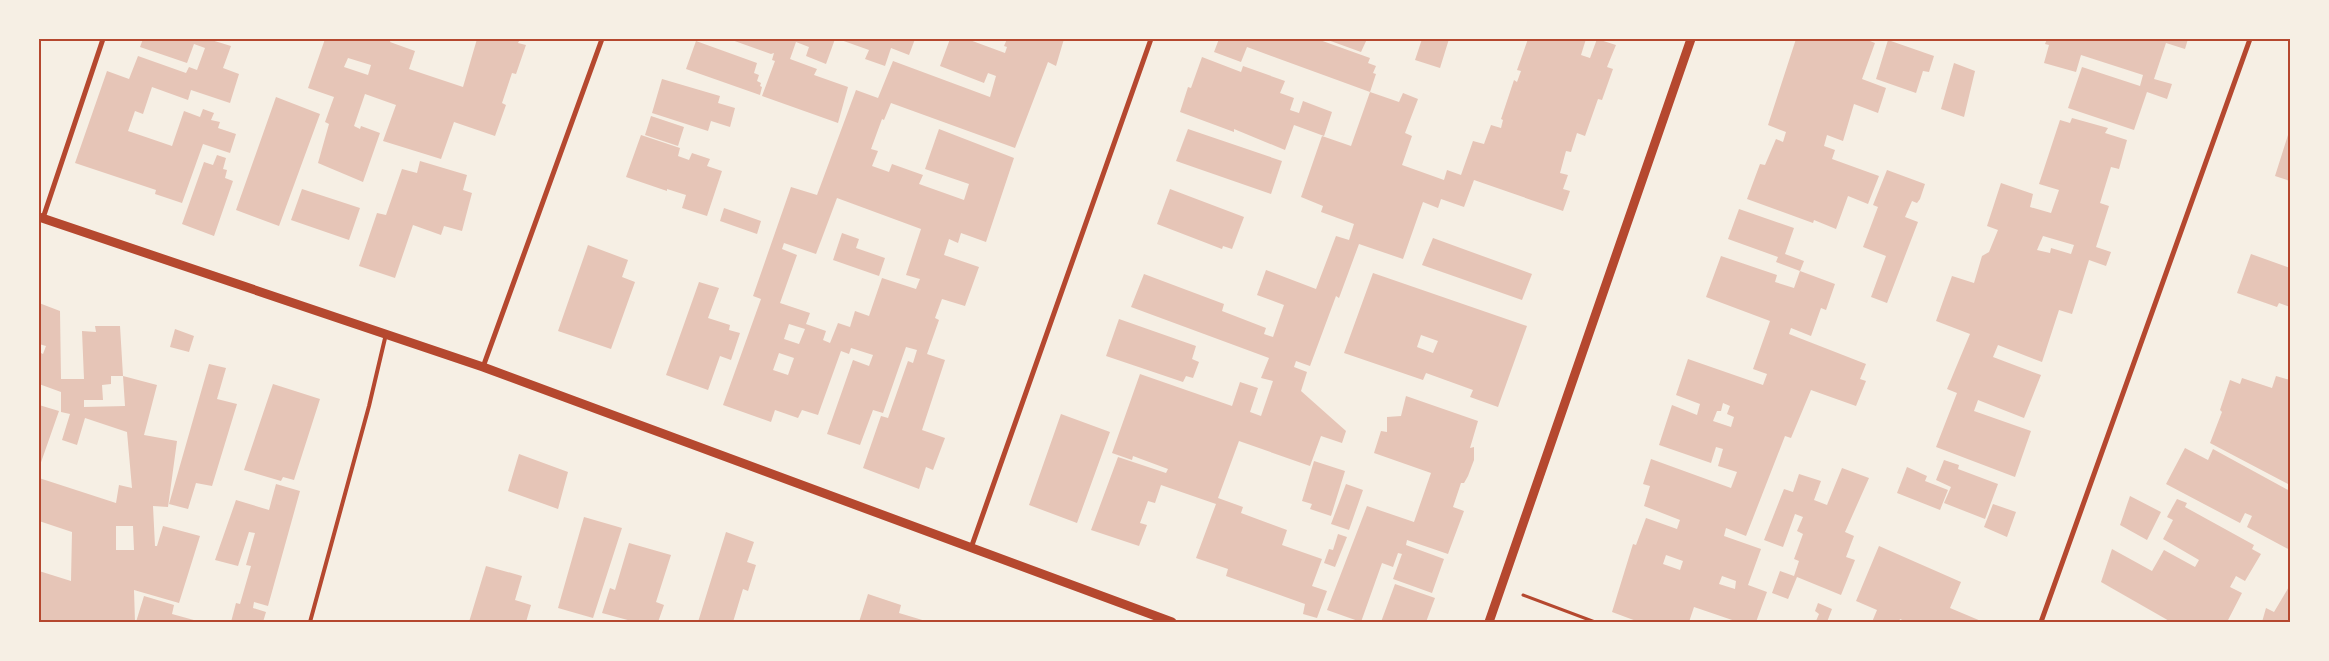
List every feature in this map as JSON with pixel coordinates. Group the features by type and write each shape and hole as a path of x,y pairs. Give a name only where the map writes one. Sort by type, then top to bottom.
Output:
{"street":[{"path":"103,39 41,218 483,367 1172,622"},
{"path":"483,367 602,39"},
{"path":"971,548 1150,39"},
{"path":"1489,622 1691,39"},
{"path":"2040,622 2250,39"}],"lane":[{"path":"310,622 386,334"}],"path":[{"path":"1502,586 1595,622"}],"building":[{"path":"143,39 208,39 231,46 223,68 239,74 230,103 191,90 188,100 152,87 143,114 135,111 128,131 172,146 184,111 200,117 203,109 214,113 211,120 220,122 218,128 236,134 230,153 203,144 182,203 155,194 156,190 75,163 107,71 129,79 138,56 186,73 189,67 197,70 205,48 194,44 187,63 140,47"},
{"path":"325,39 391,39 390,42 415,51 409,69 463,87 477,39 520,39 518,43 526,45 516,74 512,73 502,103 506,105 495,136 454,122 441,159 383,141 396,105 365,94 354,126 360,129 361,126 380,133 363,182 318,163 329,124 325,122 334,97 308,88","holes":["348,58 371,65 368,75 344,67"]},
{"path":"729,39 835,39 826,64 806,56 809,47 796,42 790,59 817,69 814,75 848,87 838,123 762,96 775,61 772,60 774,53 771,54"},
{"path":"838,39 915,39 909,55 891,48 885,66 865,59 869,50"},
{"path":"950,39 967,39 1005,53 1007,47 1004,46 1007,39 1064,39 1056,66 1048,62 1015,148 891,103 884,120 882,119 871,149 878,151 872,166 889,172 892,164 923,175 919,184 964,200 969,184 925,169 939,129 1014,158 986,242 961,233 958,243 949,239 944,255 979,267 965,306 942,299 935,318 939,320 927,354 945,360 922,430 945,438 933,470 926,467 919,489 863,468 881,416 888,418 908,361 913,363 917,350 906,347 883,413 873,410 860,445 827,434 853,360 869,366 873,355 851,348 849,354 841,351 818,415 802,410 798,418 775,410 771,422 723,405 761,299 753,296 791,187 817,195 856,90 878,98 893,61 990,97 996,76 988,73 984,83 940,66","holes":["837,198 921,229 906,275 920,279 916,289 882,278 869,316 855,311 850,327 838,323 830,343 823,340 826,331 806,324 810,313 780,303 797,255 782,249 784,243 816,254","789,324 805,329 799,344 784,339","779,353 794,358 788,375 773,370"]},
{"path":"1219,39 1317,39 1370,58 1368,63 1376,66 1373,73 1376,74 1370,92 1247,47 1241,62 1214,52"},
{"path":"1325,39 1367,39 1361,52"},
{"path":"1422,39 1449,39 1440,68 1415,60"},
{"path":"1528,39 1586,39 1581,55 1590,58 1597,39 1616,45 1607,67 1613,69 1602,100 1598,99 1585,136 1577,133 1571,152 1566,151 1560,173 1568,175 1563,189 1570,191 1563,211 1474,180 1464,207 1441,199 1438,208 1423,202 1403,259 1359,244 1339,298 1336,296 1310,366 1296,361 1294,367 1307,372 1301,391 1346,431 1342,443 1321,436 1310,466 1239,441 1218,498 1243,507 1241,513 1287,530 1282,545 1322,559 1312,586 1327,591 1317,618 1303,614 1305,604 1226,576 1228,569 1196,558 1216,504 1161,485 1155,503 1148,501 1140,523 1147,525 1139,546 1091,530 1118,457 1166,473 1168,469 1133,456 1132,460 1112,453 1140,374 1232,406 1240,382 1258,388 1250,412 1261,416 1273,381 1261,378 1269,358 1131,307 1144,274 1224,304 1222,311 1266,328 1264,334 1273,337 1284,305 1257,295 1266,270 1316,289 1336,236 1349,240 1354,224 1321,212 1323,206 1301,197 1322,136 1351,146 1370,92 1399,102 1403,93 1418,99 1405,133 1412,136 1402,165 1444,180 1447,170 1461,175 1473,141 1484,144 1491,125 1501,128 1503,120 1501,119 1514,80 1517,82 1521,71 1517,70"},
{"path":"1796,39 1865,39 1875,43 1862,79 1886,88 1878,113 1854,104 1843,141 1827,135 1824,146 1835,150 1832,159 1879,176 1868,204 1848,196 1836,229 1814,220 1813,223 1747,199 1760,164 1765,165 1776,139 1783,142 1786,132 1768,125"},
{"path":"2047,39 2188,39 2185,49 2166,43 2154,79 2172,84 2167,99 2147,92 2134,130 2068,108 2082,67 2140,86 2143,75 2081,55 2076,72 2044,63 2049,45 2045,44"},
{"path":"1888,40 1934,56 1929,72 1923,71 1916,93 1876,79"},
{"path":"696,41 757,63 754,73 759,75 757,81 761,83 760,86 762,87 760,95 686,69"},
{"path":"1202,57 1241,72 1243,66 1285,81 1280,93 1294,98 1290,110 1299,113 1303,101 1332,112 1324,136 1294,125 1285,150 1234,129 1234,132 1180,112 1188,87 1191,88"},
{"path":"1954,63 1975,71 1964,117 1941,109"},
{"path":"662,79 720,96 718,103 735,108 730,127 711,121 708,131 652,113"},
{"path":"276,97 320,114 279,226 236,210"},
{"path":"651,116 684,127 678,146 645,135"},
{"path":"2072,118 2108,128 2105,133 2127,140 2119,169 2111,167 2100,203 2109,206 2096,247 2111,252 2106,266 2089,260 2072,314 2059,310 2042,362 1998,345 1993,357 2041,375 2024,418 1978,400 1974,411 2031,431 2015,477 1936,447 1957,393 1947,389 1970,334 1936,321 1952,276 1974,283 1982,256 1989,252 1998,230 1987,226 2001,183 2033,194 2030,207 2051,213 2059,190 2039,184 2060,120 2070,123","holes":["2043,236 2074,245 2071,254 2051,248 2050,253 2037,250"]},
{"path":"1188,129 1282,161 1271,194 1176,161"},
{"path":"641,135 680,148 678,156 689,160 692,153 710,159 707,166 722,171 707,216 682,208 686,195 667,189 667,191 626,177"},
{"path":"2288,135 2290,136 2290,181 2275,176"},
{"path":"217,155 226,158 223,169 227,170 225,178 233,181 214,236 182,224 204,162 213,165"},
{"path":"420,161 467,175 463,190 472,193 462,231 444,226 441,235 413,225 395,278 359,266 377,213 386,215 402,169 417,173"},
{"path":"1887,170 1925,184 1920,199 1917,203 1912,201 1905,217 1918,222 1887,303 1871,297 1886,256 1863,247 1878,207 1873,205"},
{"path":"302,189 360,208 349,240 291,220"},
{"path":"1170,189 1244,217 1232,249 1223,246 1222,249 1157,224"},
{"path":"724,208 761,221 757,234 720,221"},
{"path":"1739,209 1794,228 1785,254 1804,261 1800,271 1776,262 1778,257 1728,239"},
{"path":"842,233 859,239 856,248 885,258 879,276 833,260"},
{"path":"1433,238 1532,274 1522,300 1422,265"},
{"path":"588,245 628,260 622,277 635,282 611,349 558,331"},
{"path":"2251,254 2290,268 2290,307 2279,303 2277,307 2237,293"},
{"path":"1721,256 1777,275 1775,282 1794,288 1800,271 1835,284 1826,310 1821,308 1811,336 1791,328 1789,334 1866,364 1860,379 1866,381 1856,406 1811,390 1791,438 1785,436 1746,536 1726,528 1724,536 1761,549 1748,585 1767,592 1756,622 1738,622 1694,607 1689,622 1639,622 1612,612 1633,544 1636,545 1646,518 1677,529 1680,520 1644,506 1650,486 1643,484 1651,459 1731,488 1737,472 1718,466 1723,449 1716,447 1711,463 1659,445 1672,405 1697,415 1700,404 1676,395 1688,359 1763,385 1767,374 1753,369 1770,321 1706,297","holes":["1723,403 1730,406 1727,414 1734,417 1731,427 1713,421 1717,411 1721,411","1666,555 1683,561 1680,570 1663,564","1722,576 1736,581 1735,589 1719,584"]},
{"path":"1373,273 1527,326 1498,407 1470,397 1473,390 1426,373 1423,380 1344,353","holes":["1421,335 1438,341 1433,353 1417,347"]},
{"path":"699,282 719,288 708,318 730,325 729,330 740,333 731,360 720,356 708,390 666,375"},
{"path":"39,303 60,311 61,379 84,379 82,331 96,332 95,326 120,326 123,376 157,385 144,435 177,441 168,507 153,506 155,546 157,546 163,526 200,536 179,603 134,590 135,622 39,622 39,571 71,581 72,532 39,521 39,478 116,503 119,485 132,488 127,432 85,418 77,445 62,440 70,414 61,412 61,392 39,384 39,352 43,354 46,346 39,344","holes":["111,376 123,376 125,406 84,407 84,400 103,400 102,385 111,384","116,526 133,526 134,550 116,550"]},
{"path":"1119,319 1196,346 1192,359 1199,362 1193,378 1186,376 1183,382 1106,356"},
{"path":"175,329 194,336 189,352 170,347"},
{"path":"209,364 226,368 217,399 237,404 212,486 196,483 188,509 169,504"},
{"path":"2276,376 2290,380 2290,485 2210,443 2222,412 2220,410 2230,380 2240,384 2242,378 2272,388"},
{"path":"273,384 320,399 294,480 283,477 281,481 244,470"},
{"path":"1406,396 1478,421 1470,448 1474,447 1474,460 1468,476 1464,483 1461,483 1453,507 1464,511 1448,554 1407,540 1406,545 1444,559 1432,593 1393,579 1402,554 1398,553 1393,567 1382,563 1361,622 1327,610 1367,506 1414,522 1431,473 1374,453 1381,431 1387,432 1387,417 1401,416"},
{"path":"39,405 59,411 39,468"},
{"path":"1061,414 1110,432 1077,523 1029,505"},
{"path":"2185,448 2208,460 2213,449 2290,491 2290,550 2247,527 2252,516 2245,513 2240,523 2166,484"},
{"path":"519,454 568,472 558,509 508,491"},
{"path":"1944,460 1959,465 1958,469 1998,484 1985,519 1944,503 1951,487 1936,480"},
{"path":"1314,461 1345,471 1331,516 1310,509 1312,504 1302,501"},
{"path":"1907,467 1927,476 1925,481 1948,490 1940,510 1897,493"},
{"path":"1842,468 1869,478 1845,532 1854,536 1846,557 1855,560 1841,595 1797,577 1788,599 1772,593 1780,571 1794,576 1799,561 1794,559 1803,534 1797,531 1803,517 1795,514 1783,547 1764,540 1784,489 1793,492 1799,474 1821,481 1814,500 1827,505"},
{"path":"276,484 300,491 268,606 254,602 253,608 266,612 263,622 231,622 236,603 240,604 251,566 246,565 255,533 249,532 238,566 215,560 236,500 269,510"},
{"path":"1346,484 1363,490 1349,530 1331,524"},
{"path":"2130,496 2161,512 2147,540 2120,525"},
{"path":"2177,499 2187,503 2185,507 2254,545 2252,549 2261,554 2245,581 2236,576 2230,587 2242,593 2227,622 2171,622 2101,582 2112,549 2152,571 2164,550 2195,567 2199,560 2163,539 2173,520 2167,517"},
{"path":"1993,504 2016,512 2007,537 1984,527"},
{"path":"584,517 622,528 593,618 558,608"},
{"path":"726,532 754,542 747,562 756,565 748,591 743,589 733,622 698,622"},
{"path":"1338,534 1347,537 1335,567 1324,563 1329,549 1333,550"},
{"path":"629,543 671,555 656,602 664,605 658,622 635,622 602,613 610,588 615,590"},
{"path":"1879,546 1961,582 1950,608 1981,621 1907,622 1900,619 1899,622 1872,622 1877,610 1856,601"},
{"path":"486,566 522,576 515,600 531,605 526,622 469,622"},
{"path":"1395,584 1435,598 1426,622 1381,622"},
{"path":"2290,585 2290,617 2287,621 2262,622 2266,608 2274,612"},
{"path":"868,594 901,605 899,613 929,622 859,622"},
{"path":"144,596 174,605 172,614 201,622 136,622"},
{"path":"1818,603 1832,609 1827,622 1816,621 1819,614 1815,611"}]}
